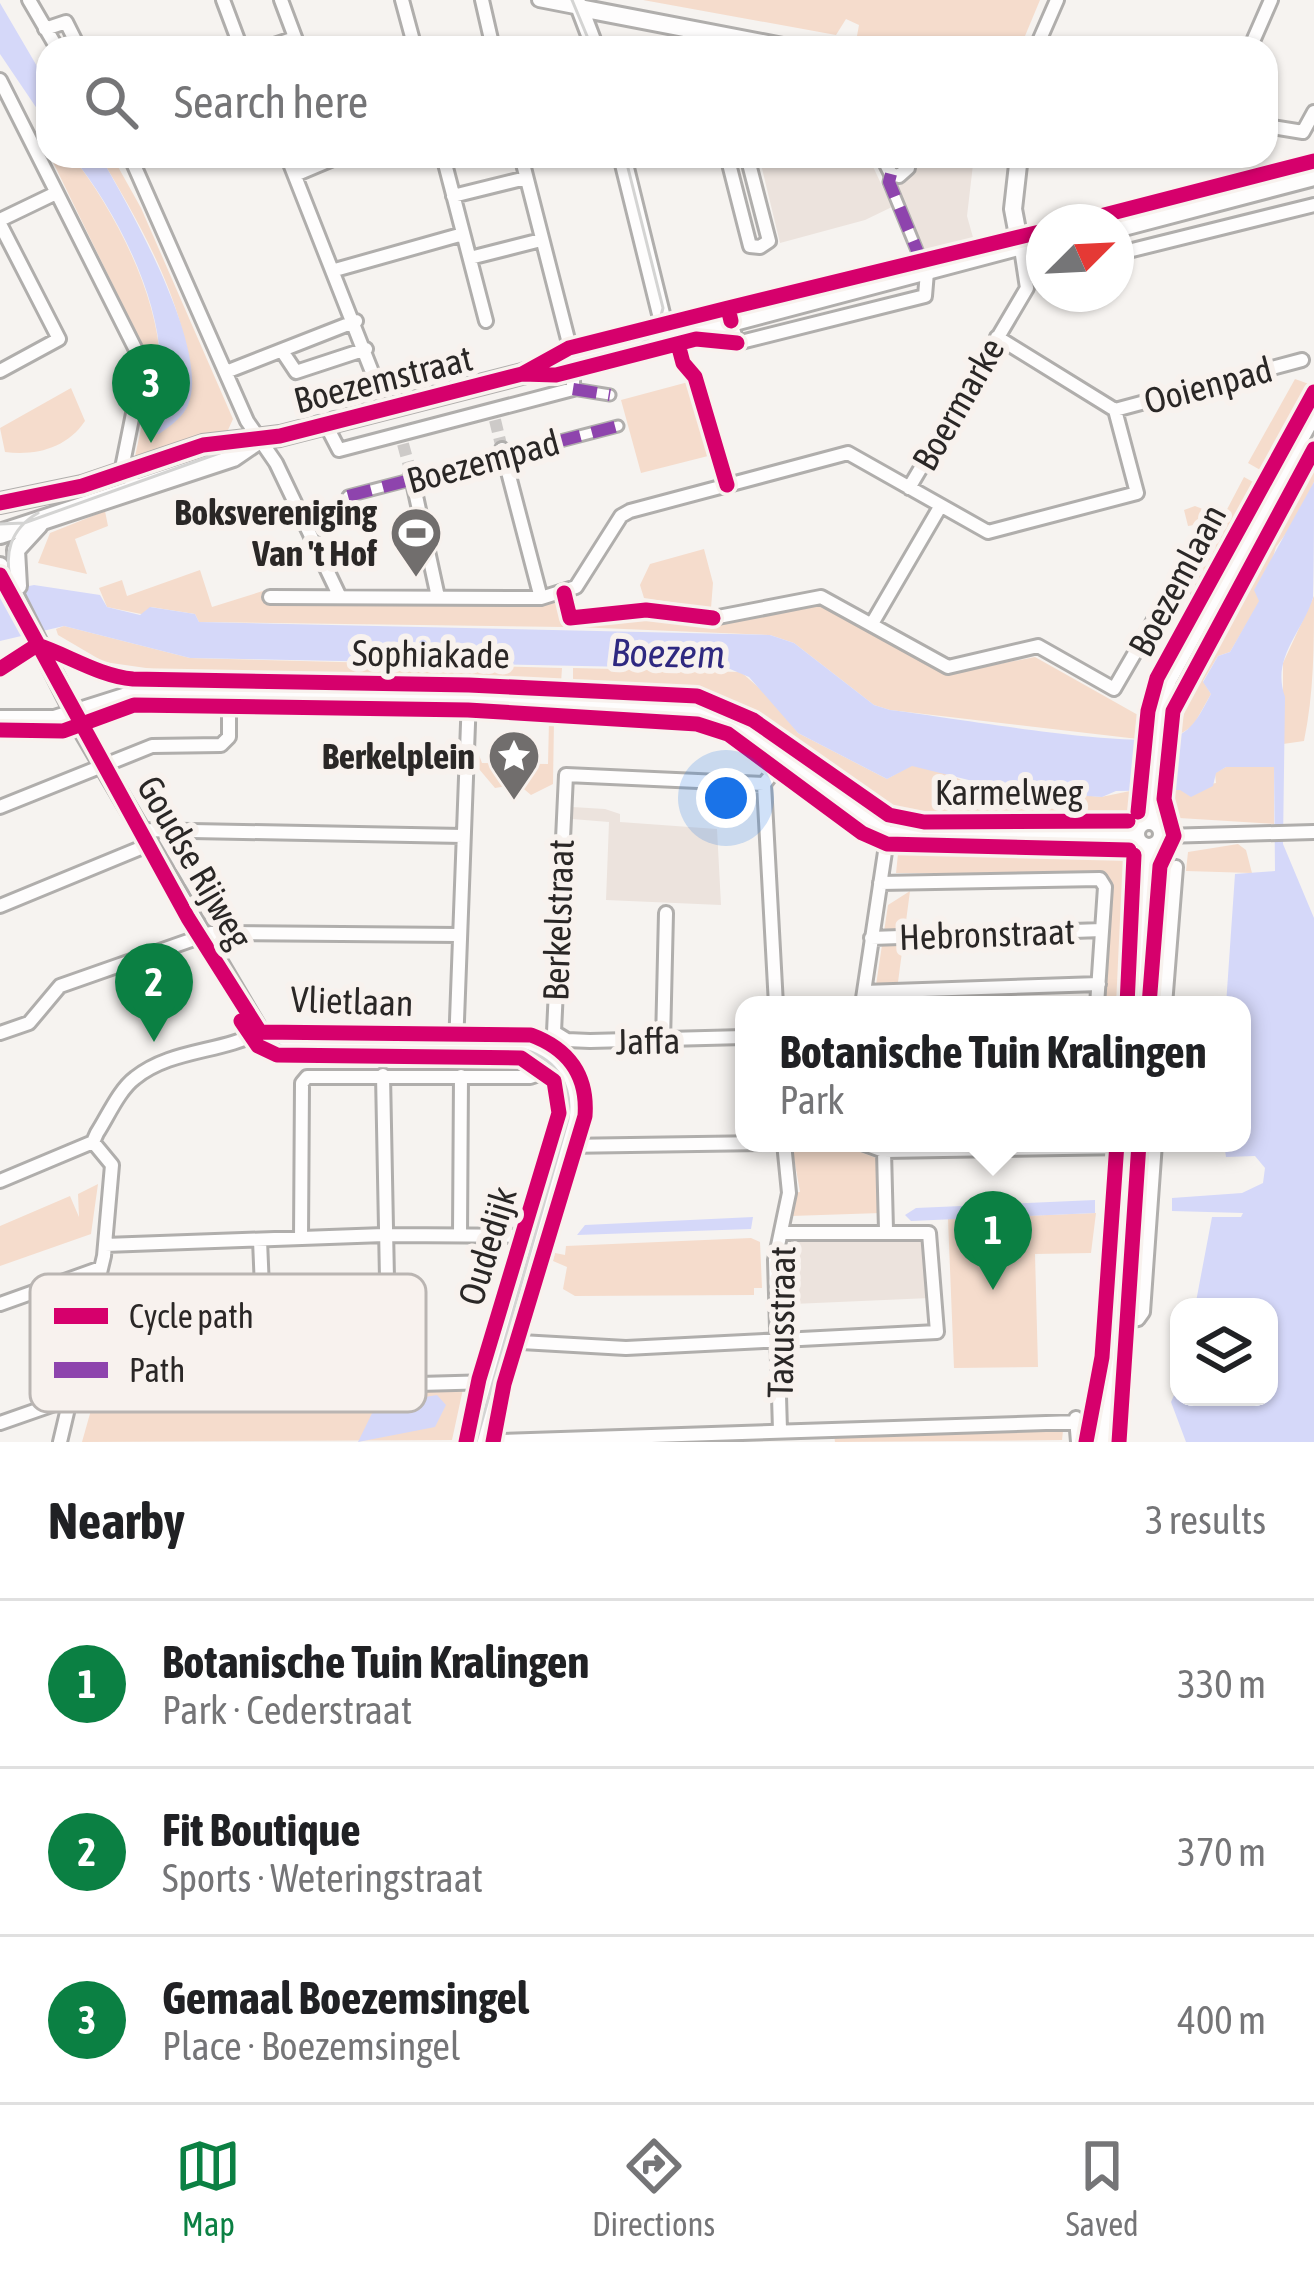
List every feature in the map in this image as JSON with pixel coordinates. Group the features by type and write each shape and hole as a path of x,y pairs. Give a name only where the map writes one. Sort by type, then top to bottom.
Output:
{"main road":[{"path":"1134,223 1313,177"},
{"path":"1021,250 1026,248"},
{"name":"Boezemstraat","path":"131,480 227,439 258,440 326,425 379,401 731,321 924,266 1021,250"},
{"path":"1021,250 1026,250"},
{"name":"Boezemlaan","path":"1138,996 1157,734 1167,680 1314,411"},
{"name":"Boezemlaan","path":"1157,734 1182,666 1314,427"},
{"path":"0,507 131,480"},
{"path":"0,534 39,525 131,480"},
{"path":"1103,1442 1118,1322 1124,1152"}],"street":[{"path":"29,0 49,36"},
{"path":"223,0 237,36"},
{"path":"281,0 294,36"},
{"path":"402,0 412,36"},
{"path":"482,0 491,36"},
{"path":"539,0 578,4 686,36"},
{"path":"1041,36 1057,0"},
{"path":"1255,36 1271,0"},
{"path":"578,4 590,36"},
{"path":"45,29 66,22 73,36"},
{"path":"0,80 36,156"},
{"path":"1278,128 1303,132 1314,112"},
{"path":"42,168 143,364 123,463 131,480"},
{"path":"135,168 258,440 276,463 339,595"},
{"path":"292,168 356,321 371,373"},
{"path":"295,175 311,168"},
{"path":"446,168 486,321"},
{"path":"523,168 573,359 573,389 610,395"},
{"path":"625,168 666,335"},
{"path":"730,168 750,246 760,247 769,241 750,168"},
{"path":"888,168 924,266"},
{"path":"891,175 904,174 905,168"},
{"path":"1018,168 1013,209 1026,272"},
{"path":"453,196 526,178"},
{"path":"0,371 59,339 0,222 54,194"},
{"path":"1134,250 1314,205"},
{"path":"335,270 463,234"},
{"path":"470,258 541,240"},
{"name":"Boermarke","path":"909,488 1026,290"},
{"path":"226,372 356,321"},
{"path":"270,597 541,598 564,593 576,587 630,511 848,453 988,532 1137,494 1115,410 997,338"},
{"path":"282,351 296,372 366,349"},
{"name":"Ooienpad","path":"1115,410 1302,360"},
{"name":"Boezemstraat","path":"326,425 340,450 494,415 573,389"},
{"name":"Boezempad","path":"348,496 618,426"},
{"path":"503,453 541,598"},
{"path":"412,476 438,597"},
{"path":"872,622 940,507"},
{"name":"Goudse Rijweg","path":"39,525 23,537 7,578 144,838 260,1032"},
{"path":"713,618 820,597 947,667 1039,646 1114,689 1166,601 1184,598 1204,610"},
{"name":"Sophiakade","path":"0,717 78,709 136,691 469,697 694,711 751,733 888,832"},
{"path":"0,807 152,746 227,742 229,693"},
{"path":"456,1047 469,697"},
{"path":"776,996 764,784 783,759"},
{"name":"Berkelstraat","path":"548,1066 554,1032 564,781 575,772 764,784"},
{"path":"863,996 888,832"},
{"name":"Karmelweg","path":"888,832 1314,832"},
{"path":"0,906 144,838 464,836"},
{"path":"1166,996 1176,867"},
{"path":"880,883 1097,878 1105,887 1098,996"},
{"path":"663,1042 666,913"},
{"name":"Hebronstraat","path":"871,938 1102,930"},
{"path":"0,1033 29,1023 60,986 200,935 459,935"},
{"path":"897,996 1099,984"},
{"path":"0,1180 93,1142 138,1076 187,1053 221,1049 260,1032"},
{"name":"Vlietlaan","path":"260,1032 286,1044 524,1047 548,1066"},
{"name":"Jaffa","path":"554,1032 572,1041 735,1038"},
{"name":"Vlietlaan","path":"301,1238 302,1083 307,1077 461,1076 548,1066"},
{"name":"Oudedijk","path":"479,1440 504,1340 564,1146 572,1095 548,1066"},
{"path":"383,1075 385,1274"},
{"path":"460,1234 461,1076"},
{"path":"93,1142 112,1165 100,1274"},
{"path":"564,1146 735,1143"},
{"name":"Taxusstraat","path":"780,1430 775,1261 789,1193 785,1152"},
{"path":"884,1152 886,1230"},
{"path":"1118,1322 1138,1319 1143,1312 1154,1152"},
{"path":"504,1340 579,1348 931,1336 939,1323 932,1237 886,1230 782,1233"},
{"path":"105,1245 384,1235 536,1236"},
{"path":"260,1240 261,1274"},
{"path":"84,1274 101,1268"},
{"path":"0,1304 30,1293"},
{"path":"426,1381 492,1382"},
{"path":"0,1423 30,1412"},
{"path":"60,1442 68,1412"},
{"path":"479,1440 609,1440 780,1430 829,1435 1076,1418 1106,1421"},
{"path":"1076,1418 1075,1442 1089,1442"}],"shaded area":[{"path":"643,0 1040,0 1025,36 857,36 859,25 846,19 836,35"},
{"path":"56,168 80,168 117,225 142,279 160,360 147,433 191,394 189,363 161,270 107,168 119,168 141,208 233,419 228,430 134,461 154,369"},
{"path":"762,168 874,168 892,207 865,220 780,243"},
{"path":"903,168 973,168 967,216 974,241 924,254 892,183"},
{"path":"1295,379 1309,384 1262,471 1248,463"},
{"path":"692,381 712,455 641,473 621,400"},
{"path":"71,388 85,421 78,430 50,448 5,452 0,428"},
{"path":"1314,462 1314,482 1299,516 1276,547 1260,601 1230,652 1218,656 1203,681 1211,694 1193,726 1177,736 1195,678"},
{"path":"1244,477 1255,483 1191,599 1184,578 1198,574 1195,556 1209,551 1200,524 1188,526 1184,510 1195,506 1223,517"},
{"path":"105,511 108,526 75,539 87,574 38,563 50,533"},
{"path":"704,549 713,583 711,608 644,598 640,585 650,564"},
{"path":"200,570 212,607 266,590 275,599 540,606 558,602 564,627 199,622 195,614 151,607 146,615 107,607 99,588 122,580 127,596"},
{"path":"1314,596 1312,687 1304,741 1283,744 1283,663"},
{"path":"818,601 946,674 1035,657 1138,715 1138,739 890,710 874,705 794,643 770,635 575,627 576,620 617,620 649,611 725,622"},
{"path":"64,626 190,658 562,668 561,683 160,670 104,662 58,635 56,629"},
{"path":"573,668 741,672 774,701 798,733 887,779 912,765 943,771 967,783 1101,797 1135,790 1131,811 1100,824 924,824 889,814 755,713 722,697 573,684"},
{"path":"549,721 554,721 553,784 531,795 518,784 495,788 479,769 479,755 482,763 548,764"},
{"path":"1226,767 1274,767 1274,824 1179,818 1172,791 1216,783 1215,773"},
{"path":"572,807 605,809 620,814 620,822 717,829 721,905 606,900 609,822 572,819"},
{"path":"1238,844 1246,850 1252,873 1186,871 1188,852"},
{"path":"898,854 1123,858 1128,863 1121,996 1102,996 1111,887 1096,873 896,873"},
{"path":"910,891 896,996 874,996 888,905"},
{"path":"793,1152 860,1152 879,1159 881,1213 791,1216 792,1193 800,1192"},
{"path":"98,1184 91,1234 0,1266 0,1226 70,1196 79,1217 78,1194"},
{"path":"1096,1213 1091,1253 1035,1254 1038,1367 954,1368 948,1219"},
{"path":"927,1234 930,1298 793,1304 790,1241"},
{"path":"751,1238 760,1242 762,1288 754,1288 754,1295 575,1296 563,1289 567,1267 553,1261 555,1253 565,1255 566,1246"},
{"path":"463,1389 452,1440 82,1442 90,1412 426,1412 426,1390"},
{"path":"1064,1422 1062,1440 835,1442 834,1435"}],"water":[{"path":"0,3 36,64 36,107 0,54"},
{"path":"80,168 106,168 164,281 189,354 192,385 186,409 159,434 147,434 160,369 151,307 131,252"},
{"name":"Boezem","path":"1314,482 1313,598 1285,658 1282,683 1283,844 1314,918 1314,1442 1186,1442 1172,1406 1278,1406 1278,1298 1197,1298 1212,1217 1241,1217 1243,1213 1172,1211 1172,1198 1242,1193 1263,1183 1265,1168 1255,1156 1226,1157 1225,1152 1251,1152 1251,996 1227,996 1235,874 1275,871 1274,767 1226,767 1216,773 1213,786 1191,797 1180,790 1116,791 1102,797 1013,791 912,766 887,779 798,733 749,677 730,669 190,658 64,626 0,641 0,592 34,585 100,595 107,607 140,615 150,607 195,614 199,622 770,635 794,643 874,705 890,710 1082,736 1154,739 1176,736 1193,724 1211,694 1203,682 1218,656 1230,652 1259,601 1254,590"},
{"path":"1095,1200 1095,1213 911,1221 905,1215 916,1208"},
{"path":"753,1217 751,1229 577,1235 585,1225"},
{"path":"437,1395 446,1405 435,1427 358,1442 373,1412 426,1412 426,1397"}],"tunnel":[{"path":"372,372 377,393"},
{"path":"495,420 502,449"},
{"path":"403,444 411,473"}],"tram line":[{"path":"572,0 587,36"},
{"path":"0,524 24,523 239,446 640,345 657,331 663,308 628,168"},
{"path":"38,513 21,527 11,544 12,584 185,919 258,1033 287,1049 525,1050 546,1060 561,1076 568,1096 568,1119 476,1442"}],"marked path":[{"path":"891,174 889,182 921,260"},
{"path":"573,389 610,395"},
{"path":"348,496 618,426"}],"cycle path":[{"path":"1134,207 1314,161"},
{"path":"731,321 728,308 1026,235"},
{"path":"522,374 569,348 728,308"},
{"path":"0,503 82,486 203,445 280,436 522,374 556,375 696,339 737,343"},
{"path":"678,344 683,363 695,377 727,485"},
{"path":"1138,812 1148,711 1157,678 1314,392"},
{"path":"1150,996 1160,866 1174,836 1164,799 1173,711 1314,449"},
{"path":"0,575 188,918 260,1032 531,1035 566,1056 579,1076 585,1116 504,1384 493,1442"},
{"path":"564,593 570,618 646,610 713,618"},
{"path":"0,669 37,645 96,670 133,679 469,685 697,696 753,720 889,815 924,822 1128,821"},
{"path":"0,730 63,731 134,705 468,710 697,724 728,734 862,833 887,844 1129,850"},
{"path":"1127,996 1134,855"},
{"path":"241,1021 258,1046 277,1055 521,1058 554,1081 559,1113 479,1379 466,1442"},
{"path":"1086,1442 1102,1357 1116,1152"},
{"path":"1119,1442 1138,1152"}],"place":[{"name":"Gemaal Boezemsingel","path":"151,443"},
{"name":"Boksvereniging Van 't Hof","path":"416,579"},
{"name":"Berkelplein","path":"514,802"},
{"name":"Fit Boutique","path":"154,1042"},
{"name":"Botanische Tuin Kralingen","path":"993,1290"}]}
